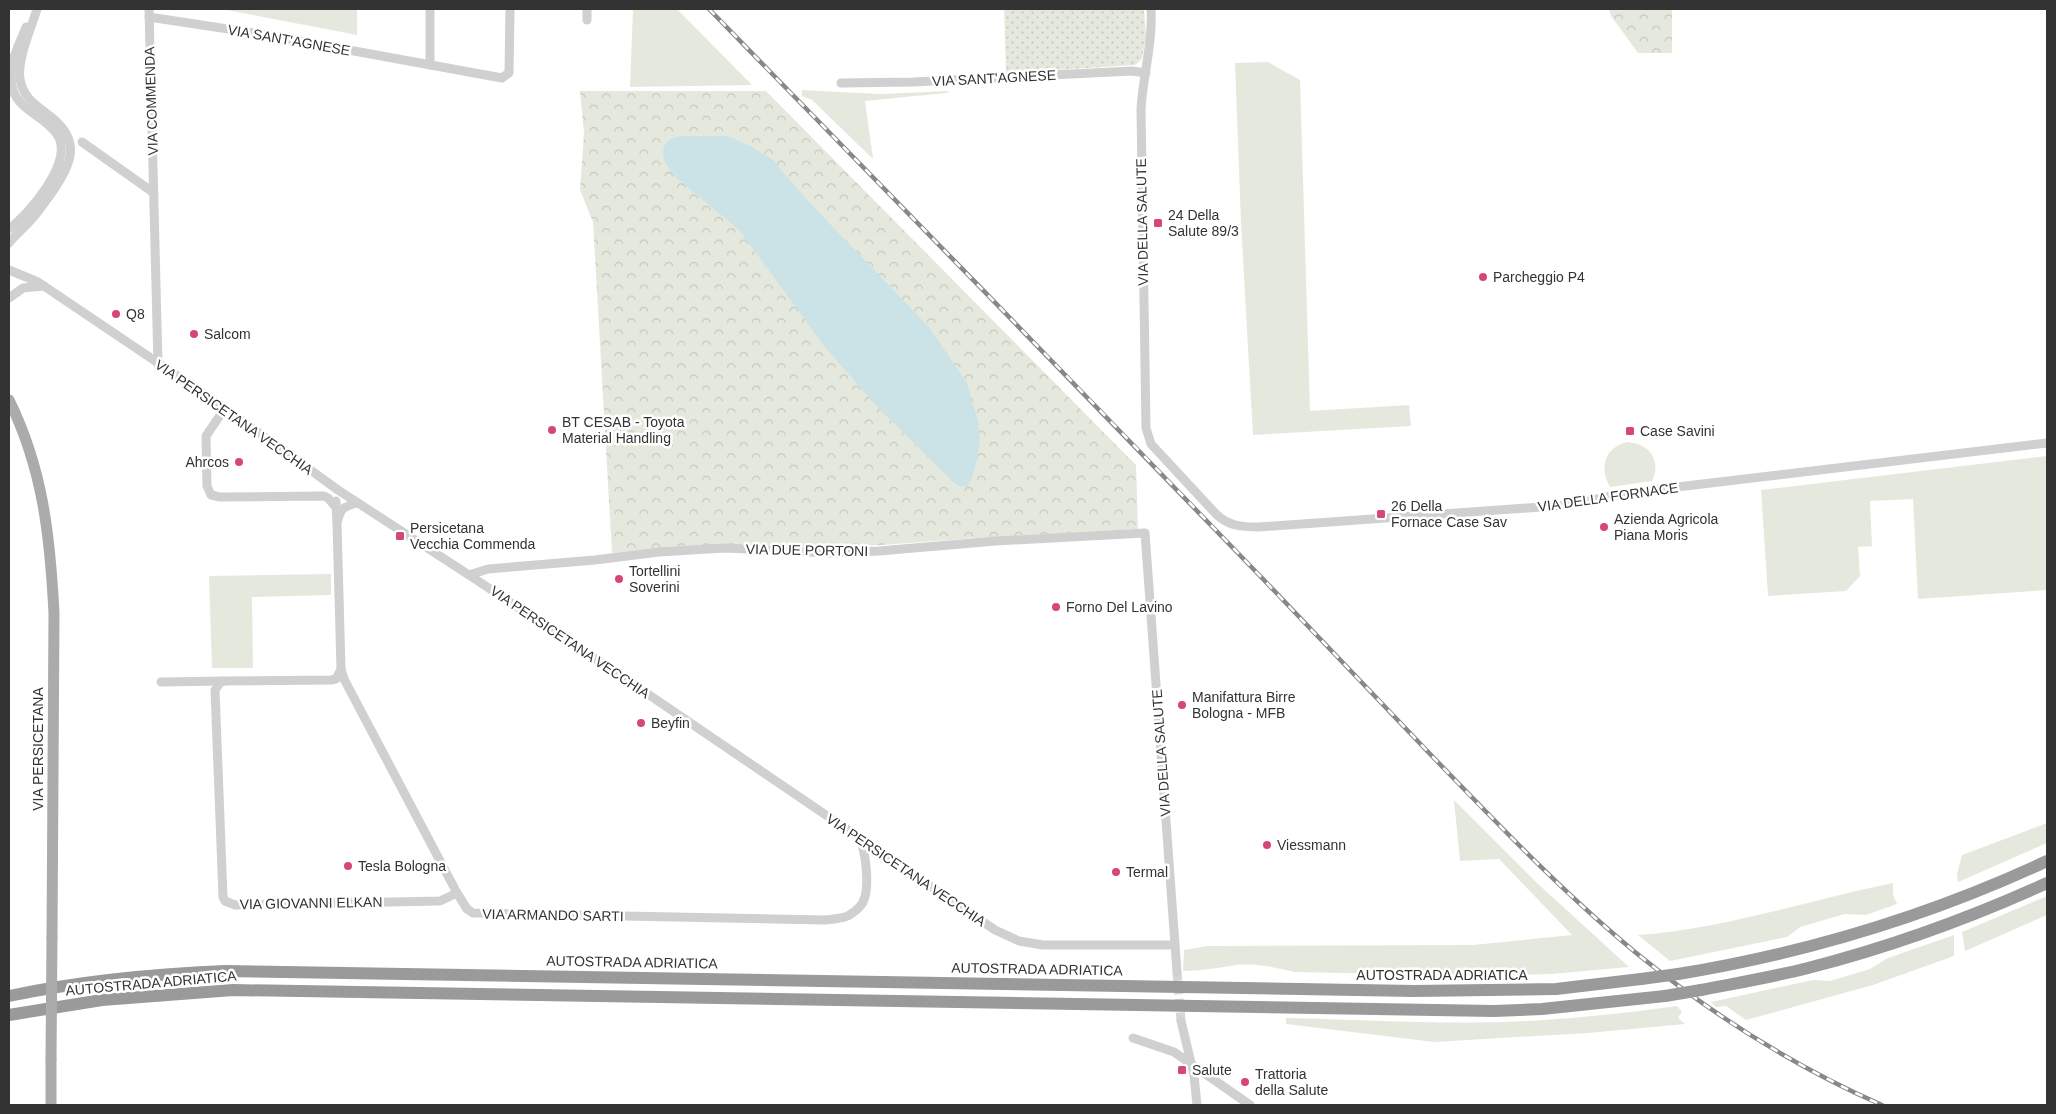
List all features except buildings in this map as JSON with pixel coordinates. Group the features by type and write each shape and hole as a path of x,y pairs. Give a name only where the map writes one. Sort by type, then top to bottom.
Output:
{"highway":[{"name":"AUTOSTRADA ADRIATICA","path":"9,996 72,984 225,970 1414,991 1556,989 1678,974 1732,965 1841,939 1924,913 2002,882 2047,861"},
{"name":"AUTOSTRADA ADRIATICA","path":"9,1015 102,1000 234,990 1494,1011 1567,1007 1665,996 1808,968 1891,944 1972,914 2047,883"}],"main road":[{"name":"VIA PERSICETANA","path":"9,400 30,447 41,486 52,565 54,623 51,1105"}],"street":[{"path":"9,229 31,208 62,157 62,146 58,134 21,104 11,80 12,59 35,9"},
{"path":"9,243 32,220 58,183 71,159 70,141 63,126 29,99 21,83 20,66 35,9"},
{"path":"430,9 430,65"},
{"name":"VIA SANT'AGNESE","path":"149,13 495,77 506,77 509,73 510,9"},
{"path":"587,9 587,20"},
{"name":"VIA DELLA SALUTE","path":"1147,436 1145,420 1141,109 1143,82 1151,44 1151,9"},
{"name":"VIA COMMENDA","path":"149,13 158,364"},
{"name":"VIA SANT'AGNESE","path":"841,83 913,82 1132,71 1146,73"},
{"path":"82,142 154,193"},
{"name":"VIA PERSICETANA VECCHIA","path":"9,270 35,280 44,286 225,408 357,503 469,575 995,930 1019,941 1043,945 1175,946"},
{"path":"9,298 23,288 44,286"},
{"path":"225,408 206,436 207,486 211,495 220,497 320,495 328,498 335,506"},
{"name":"VIA DELLA FORNACE","path":"1147,436 1156,449 1221,519 1231,524 1245,527 1570,505 1620,494 2047,443"},
{"name":"VIA ARMANDO SARTI","path":"338,490 335,506 341,669 344,679 467,909 473,913 825,920 846,917 863,902 866,887 866,864 860,839"},
{"path":"337,523 341,510 346,506 357,503"},
{"name":"VIA DELLA SALUTE","path":"1145,533 1177,972"},
{"name":"VIA DUE PORTONI","path":"469,575 488,569 595,560 659,552 725,548 830,553 1145,533"},
{"path":"161,682 331,680 336,679 341,669"},
{"path":"188,682 212,686 215,690 224,681"},
{"name":"VIA GIOVANNI ELKAN","path":"215,690 220,859 223,897 225,901 234,904 440,901 457,893"},
{"path":"866,864 877,852"},
{"path":"1181,1021 1191,1062 1197,1105"},
{"path":"1133,1038 1174,1052 1191,1062 1250,1105"}],"green space":[{"path":"222,9 357,9 357,35"},
{"path":"633,9 677,9 752,85 630,87"},
{"path":"1004,9 1144,9 1146,37 1142,59 1135,65 1006,73"},
{"path":"1609,9 1672,9 1672,53 1638,53 1611,16"},
{"path":"1268,62 1300,80 1310,411 1409,405 1411,426 1253,435 1241,223 1235,63"},
{"path":"802,90 880,94 950,91 946,93 865,101 873,159 812,100 802,96"},
{"path":"580,91 766,91 1136,465 1138,529 882,545 820,547 726,544 612,553 593,222 580,190 584,133"},
{"path":"1627,442 1642,446 1652,454 1655,474 1652,481 1610,487 1605,473 1604,466 1606,460 1613,449"},
{"path":"2047,456 2047,590 1918,599 1913,499 1870,501 1872,546 1858,547 1860,576 1846,591 1768,596 1761,490"},
{"path":"331,574 331,595 252,597 253,668 212,668 209,576"},
{"path":"1454,800 1537,883 1629,967 1552,974 1484,976 1294,972 1255,965 1183,971 1184,950 1207,946 1473,945 1572,935 1499,859 1460,861"},
{"path":"2047,823 2047,843 1958,882 1957,874 1962,855"},
{"path":"1893,883 1893,895 1897,904 1866,915 1845,914 1800,927 1787,937 1670,961 1638,935 1703,927"},
{"path":"2047,896 2047,915 1965,951 1962,932"},
{"path":"1954,935 1954,956 1873,985 1746,1020 1726,1006 1716,1007 1711,1002 1813,980 1830,981 1870,969 1888,958"},
{"path":"1677,1006 1682,1012 1678,1018 1685,1024 1588,1033 1434,1042 1286,1024 1286,1018 1415,1022 1512,1022 1594,1016"}],"water":[{"path":"680,136 727,136 752,147 773,160 808,201 929,327 967,383 978,421 980,440 977,460 971,481 967,487 959,486 953,482 879,409 824,346 740,231 673,175 664,160 664,146 669,140"}],"tunnel":[{"path":"1177,972 1181,1021"}],"railway":[{"path":"709,9 1194,507 1480,806 1582,905 1635,952 1723,1017 1785,1056 1882,1105"}],"place":[{"name":"24 Della Salute 89/3","path":"1158,223"},
{"name":"Parcheggio P4","path":"1483,277"},
{"name":"Q8","path":"116,314"},
{"name":"Salcom","path":"194,334"},
{"name":"BT CESAB - Toyota Material Handling","path":"552,430"},
{"name":"Case Savini","path":"1630,431"},
{"name":"Ahrcos","path":"239,462"},
{"name":"26 Della Fornace Case Sav","path":"1381,514"},
{"name":"Azienda Agricola Piana Moris","path":"1604,527"},
{"name":"Persicetana Vecchia Commenda","path":"400,536"},
{"name":"Tortellini Soverini","path":"619,579"},
{"name":"Forno Del Lavino","path":"1056,607"},
{"name":"Manifattura Birre Bologna - MFB","path":"1182,705"},
{"name":"Beyfin","path":"641,723"},
{"name":"Viessmann","path":"1267,845"},
{"name":"Tesla Bologna","path":"348,866"},
{"name":"Termal","path":"1116,872"},
{"name":"Salute","path":"1182,1070"},
{"name":"Trattoria della Salute","path":"1245,1082"}]}
